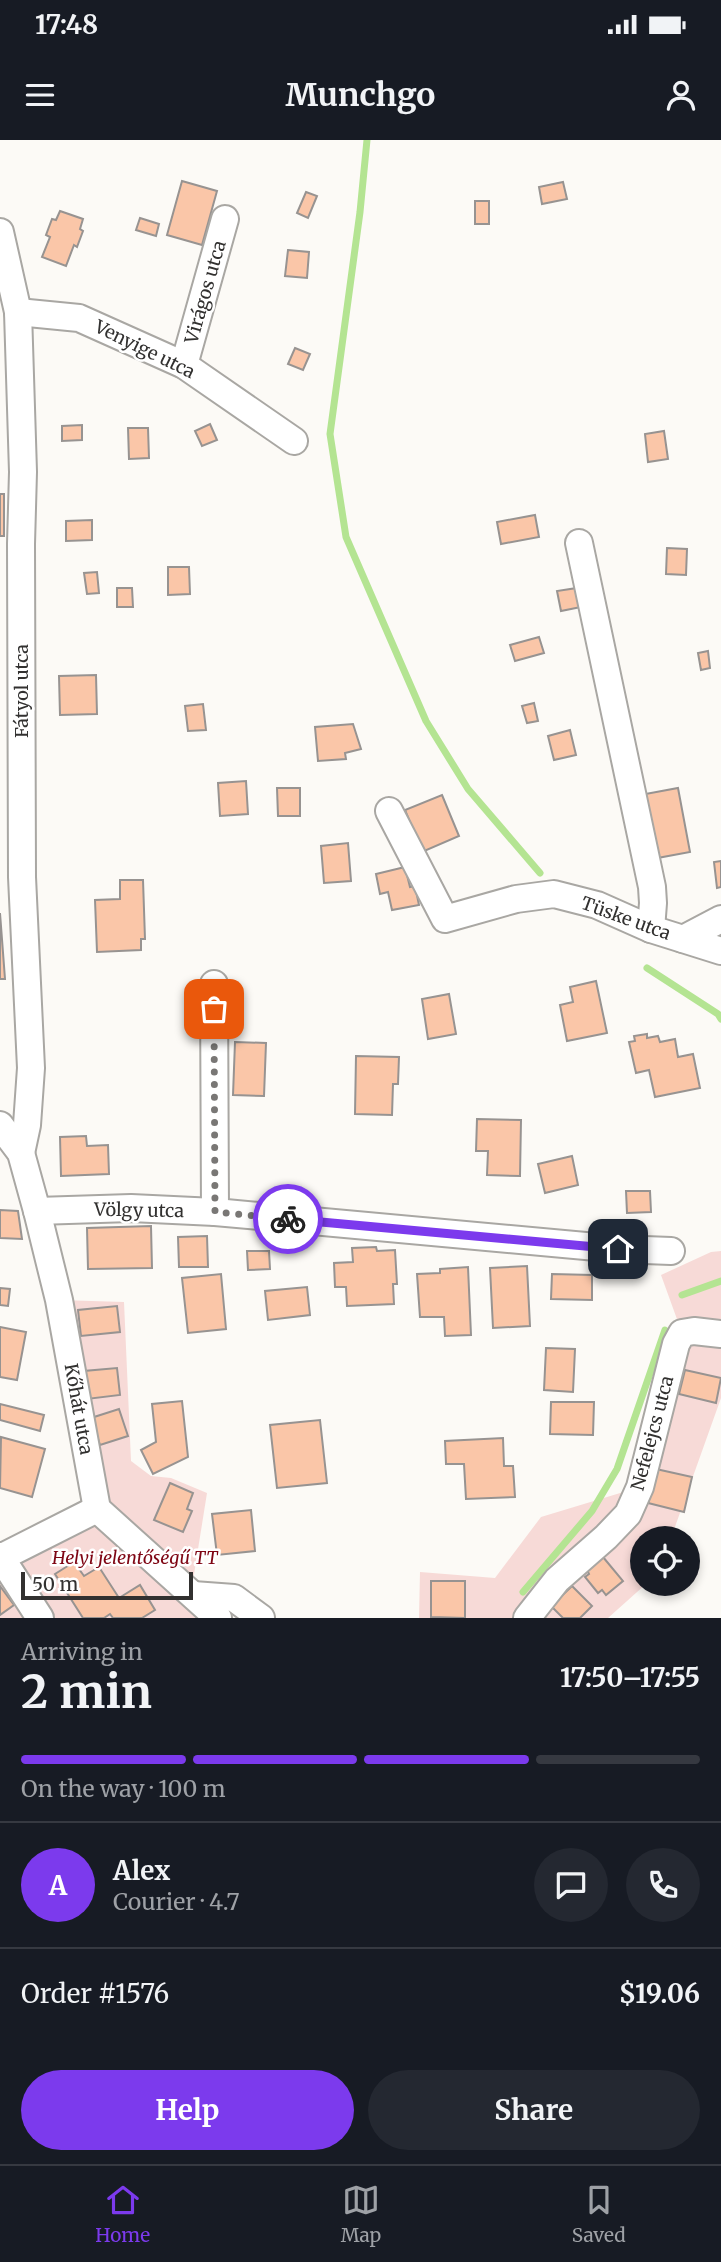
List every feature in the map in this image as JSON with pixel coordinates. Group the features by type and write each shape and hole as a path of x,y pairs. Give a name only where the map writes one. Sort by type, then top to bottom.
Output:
{"street":[{"name":"Virágos utca","path":"184,365 225,219"},
{"name":"Fátyol utca","path":"0,232 18,312 23,472 22,877 30,1068 27,1125 21,1153"},
{"name":"Venyige utca","path":"18,312 79,318 184,365 294,441"},
{"path":"579,543 652,887 650,929"},
{"name":"Tüske utca","path":"388,811 445,919 516,899 554,894 597,905 650,929 721,951"},
{"path":"683,939 721,919"},
{"path":"214,984 215,1212"},
{"path":"0,1125 21,1153"},
{"name":"Kőhát utca","path":"21,1153 59,1300 97,1509"},
{"name":"Völgy utca","path":"37,1211 131,1208 215,1212 618,1249 671,1251"},
{"name":"Nefelejcs utca","path":"527,1618 557,1580 606,1538 628,1514 640,1487 676,1344 682,1333 694,1331 721,1334"},
{"path":"40,1618 1,1556 97,1509 218,1618"},
{"path":"193,1595 234,1598 261,1618"}],"green space":[{"path":"721,1251 721,1398 675,1526 630,1526 630,1596 633,1596 608,1618 419,1618 420,1572 495,1578 541,1517 640,1487 682,1333 661,1275 711,1252"},
{"name":"Helyi jelentőségű TT","path":"59,1300 124,1302 131,1461 151,1476 171,1478 207,1493 191,1593 218,1618 0,1618 0,1556 97,1509"}],"building":[{"path":"182,181 217,191 202,245 167,235"},
{"path":"563,182 567,199 542,204 539,187"},
{"path":"306,192 317,196 308,218 297,213"},
{"path":"475,201 489,201 489,224 475,224"},
{"path":"60,211 83,219 80,229 83,231 66,266 42,257 50,237 46,235 52,219 56,220"},
{"path":"140,218 159,224 156,236 136,230"},
{"path":"288,250 309,252 307,278 285,276"},
{"path":"295,348 310,354 303,370 288,364"},
{"path":"210,424 217,440 202,446 195,431"},
{"path":"82,425 82,440 62,441 62,426"},
{"path":"128,428 148,428 149,458 129,459"},
{"path":"664,431 668,459 648,462 645,434"},
{"path":"0,494 4,494 4,536 0,536"},
{"path":"535,515 539,537 501,544 497,522"},
{"path":"92,520 92,540 66,541 66,521"},
{"path":"667,548 687,549 686,575 666,574"},
{"path":"168,567 189,567 190,594 168,595"},
{"path":"97,572 99,593 87,594 84,573"},
{"path":"117,588 132,588 133,607 117,607"},
{"path":"577,588 581,607 561,611 557,591"},
{"path":"539,637 544,653 515,661 510,645"},
{"path":"708,651 710,668 701,670 698,653"},
{"path":"96,675 97,714 60,715 59,676"},
{"path":"534,703 538,721 527,723 522,706"},
{"path":"203,704 206,730 188,731 185,706"},
{"path":"353,724 361,749 345,753 346,759 318,761 315,727"},
{"path":"570,730 576,755 554,760 548,736"},
{"path":"246,781 248,814 220,816 218,783"},
{"path":"277,788 300,788 300,816 278,816"},
{"path":"678,788 690,852 652,859 640,795"},
{"path":"442,795 459,836 422,852 405,810"},
{"path":"348,843 351,881 324,883 321,846"},
{"path":"721,861 721,887 717,888 714,862"},
{"path":"405,867 410,887 415,886 419,905 392,910 388,892 380,894 376,874"},
{"path":"120,880 143,880 145,939 141,939 141,950 97,952 95,900 120,899"},
{"path":"0,913 5,979 0,979"},
{"path":"596,981 607,1033 567,1041 560,1005 573,1002 570,987"},
{"path":"449,994 456,1034 428,1039 422,999"},
{"path":"647,1034 647,1038 658,1036 660,1042 675,1039 678,1057 693,1054 700,1088 655,1097 649,1070 636,1073 629,1042 635,1041 634,1036"},
{"path":"235,1042 266,1043 264,1096 233,1095"},
{"path":"356,1056 399,1057 398,1084 393,1084 392,1115 355,1114"},
{"path":"477,1119 521,1120 520,1176 487,1175 488,1151 476,1151"},
{"path":"86,1136 87,1146 108,1145 109,1174 61,1176 60,1137"},
{"path":"572,1156 578,1185 545,1193 538,1164"},
{"path":"626,1191 650,1191 651,1212 627,1213"},
{"path":"0,1210 18,1211 22,1239 0,1238"},
{"path":"151,1226 152,1268 88,1269 87,1228"},
{"path":"207,1236 208,1267 179,1267 178,1237"},
{"path":"376,1247 377,1251 395,1250 397,1284 393,1284 394,1304 347,1306 346,1287 335,1287 334,1263 353,1262 352,1248"},
{"path":"247,1251 269,1251 270,1269 248,1270"},
{"path":"527,1266 530,1326 493,1328 490,1268"},
{"path":"468,1267 471,1335 445,1336 444,1317 420,1317 417,1274 440,1273 440,1269"},
{"path":"221,1274 226,1329 188,1333 182,1278"},
{"path":"552,1274 592,1275 592,1300 551,1299"},
{"path":"307,1287 310,1315 268,1320 265,1291"},
{"path":"0,1288 10,1289 8,1306 0,1305"},
{"path":"117,1306 120,1332 81,1336 78,1310"},
{"path":"0,1327 26,1332 17,1380 0,1377"},
{"path":"546,1348 575,1349 573,1392 544,1390"},
{"path":"117,1368 120,1395 87,1399 84,1371"},
{"path":"685,1370 721,1378 716,1403 679,1394"},
{"path":"182,1401 188,1457 153,1474 141,1450 156,1442 152,1404"},
{"path":"551,1402 594,1402 593,1435 550,1434"},
{"path":"0,1404 44,1415 40,1431 0,1420"},
{"path":"119,1409 128,1436 100,1445 91,1418"},
{"path":"320,1420 327,1483 277,1488 270,1425"},
{"path":"1,1437 45,1449 32,1497 0,1488"},
{"path":"503,1438 504,1466 513,1466 515,1497 466,1499 464,1464 446,1464 445,1441"},
{"path":"656,1469 692,1477 684,1512 648,1503"},
{"path":"170,1483 193,1493 187,1509 192,1511 183,1532 154,1520"},
{"path":"251,1510 255,1551 217,1555 212,1514"},
{"path":"603,1557 623,1581 606,1595 602,1590 598,1593 585,1577 589,1574 587,1570"},
{"path":"74,1562 84,1576 99,1567 119,1598 140,1585 155,1610 142,1618 113,1618 110,1614 104,1618 83,1618 55,1574"},
{"path":"431,1581 465,1581 465,1618 431,1617"},
{"path":"0,1586 14,1605 0,1615"},
{"path":"572,1586 592,1606 580,1618 563,1618 551,1606"}],"waterway":[{"path":"367,140 330,434 346,537 426,721 468,789 540,873"},
{"path":"647,968 718,1014 721,1019"},
{"path":"682,1295 721,1281"},
{"path":"523,1592 592,1511 617,1469 665,1330"}],"way so far":[{"path":"214,1009 215,1212 288,1219"}],"route":[{"path":"288,1219 618,1249"}]}
